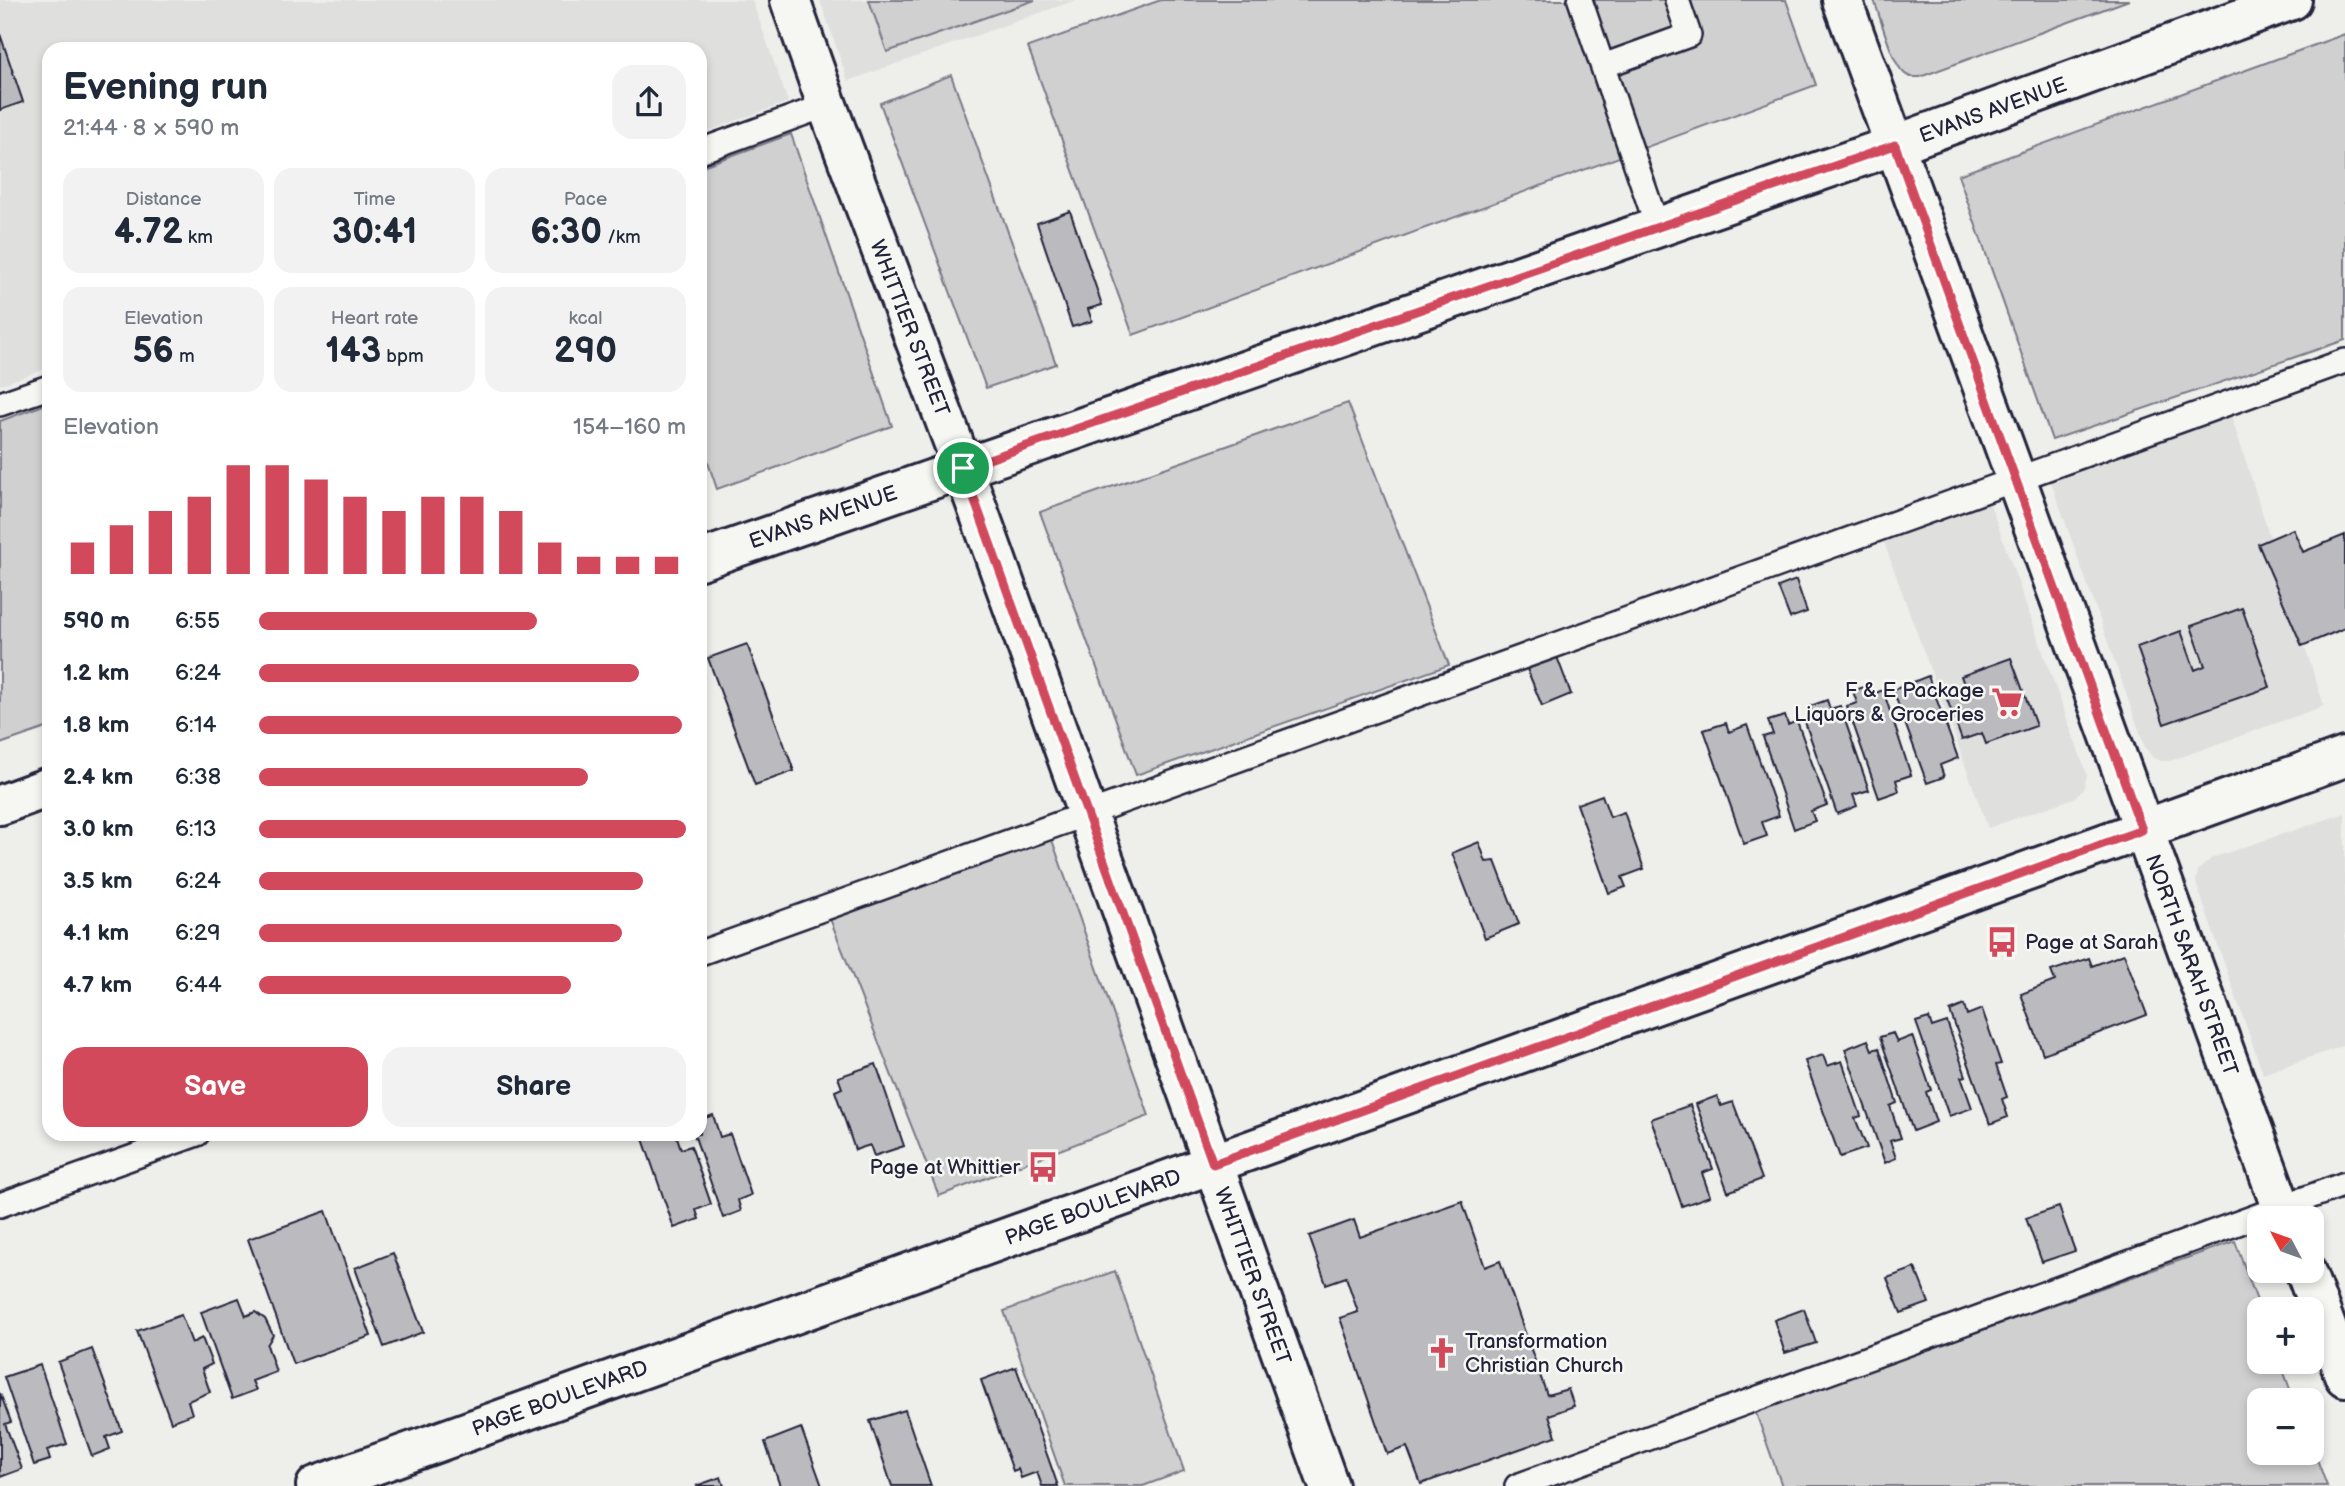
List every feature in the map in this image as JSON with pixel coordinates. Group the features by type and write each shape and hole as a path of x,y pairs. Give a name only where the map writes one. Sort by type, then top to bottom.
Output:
{"street":[{"name":"WHITTIER STREET","path":"790,0 963,468 1329,1486"},
{"name":"NORTH SARAH STREET","path":"1842,0 2281,1206"},
{"name":"EVANS AVENUE","path":"707,558 1895,145 2292,0"},
{"name":"PAGE BOULEVARD","path":"316,1486 2345,757"},
{"path":"0,805 42,790"},
{"path":"2310,1283 2345,1377"}],"lane":[{"path":"1580,0 1657,226"},
{"path":"1603,66 1689,35 1677,0"},
{"path":"707,148 827,105"},
{"path":"707,950 2345,361"},
{"path":"0,404 42,389"},
{"path":"0,1205 178,1141"},
{"path":"2296,1206 2345,1184"},
{"path":"1517,1486 2247,1225"}],"shaded area":[{"path":"0,0 752,0 788,102 707,131 707,42 42,42 42,370 0,385"},
{"path":"820,0 1076,0 848,81"},
{"path":"869,0 1035,0 887,52"},
{"path":"1161,0 1786,0 1816,85 1133,335 1028,47"},
{"path":"1874,0 2129,0 1915,77 1906,75 1895,60"},
{"path":"2345,34 2345,340 2052,440 1958,175"},
{"path":"951,75 1056,364 986,388 880,103"},
{"path":"791,134 892,426 717,489 707,460 707,164"},
{"path":"1348,403 1449,665 1136,775 1040,512"},
{"path":"42,406 42,729 0,744 0,421"},
{"path":"2230,412 2324,706 2170,761 2162,761 2153,758 2145,747 2050,479"},
{"path":"1989,501 2087,775 2084,789 2074,798 1988,828 1882,537"},
{"path":"2345,813 2345,1045 2263,1074 2196,883 2198,870 2212,858"},
{"path":"1051,837 1149,1116 939,1196 829,916"},
{"path":"2235,1241 2247,1274 2247,1283 2250,1283 2256,1297 2247,1297 2247,1374 2284,1374 2290,1388 2247,1388 2247,1465 2319,1465 2327,1486 1782,1486 1755,1410"},
{"path":"1115,1271 1184,1471 1143,1486 1065,1486 1004,1311"}],"building":[{"path":"0,34 23,102 0,110"},
{"path":"1070,211 1102,305 1088,309 1092,321 1072,327 1037,223"},
{"path":"2293,529 2303,552 2345,535 2345,628 2302,646 2258,544"},
{"path":"1796,580 1807,612 1790,618 1778,587"},
{"path":"2242,608 2270,687 2164,724 2137,647 2181,631 2195,670 2205,666 2191,626"},
{"path":"747,644 794,771 755,785 708,658"},
{"path":"1557,657 1571,694 1542,706 1527,669"},
{"path":"2011,658 2036,726 1986,744 1982,733 1962,740 1944,691 1964,684 1961,676"},
{"path":"1928,676 1958,758 1940,765 1944,777 1927,783 1893,690"},
{"path":"1869,685 1873,694 1883,690 1911,775 1896,780 1899,791 1879,798 1847,706 1857,703 1853,691"},
{"path":"1827,700 1830,709 1840,706 1869,790 1853,795 1857,806 1837,814 1805,722 1814,718 1810,706"},
{"path":"1785,716 1788,725 1797,721 1827,805 1811,811 1815,821 1794,829 1763,737 1773,734 1768,721"},
{"path":"1726,723 1729,732 1747,725 1779,816 1762,822 1767,836 1744,844 1704,730"},
{"path":"1602,795 1610,817 1624,812 1644,869 1622,877 1626,887 1609,893 1577,804"},
{"path":"1479,842 1486,862 1495,861 1519,924 1485,938 1452,853"},
{"path":"2124,954 2147,1015 2043,1054 2021,994 2055,981 2051,971 2089,958 2092,966"},
{"path":"1964,1005 1967,1015 1982,1009 2001,1064 1996,1065 2007,1097 2002,1099 2008,1117 1990,1124 1950,1011"},
{"path":"1929,1018 1932,1027 1947,1022 1966,1076 1961,1077 1972,1108 1949,1116 1916,1022"},
{"path":"1893,1033 1897,1042 1912,1036 1931,1090 1926,1092 1936,1122 1913,1131 1880,1037"},
{"path":"1868,1040 1872,1050 1879,1048 1897,1103 1890,1106 1901,1138 1890,1141 1896,1158 1885,1163 1845,1049"},
{"path":"1823,1055 1827,1066 1842,1061 1861,1116 1855,1118 1867,1148 1840,1157 1805,1061"},
{"path":"876,1064 904,1146 874,1156 870,1145 855,1150 835,1091 842,1088 838,1077"},
{"path":"1717,1096 1721,1106 1733,1102 1762,1179 1728,1192 1696,1104"},
{"path":"1690,1105 1713,1169 1702,1173 1710,1196 1682,1206 1651,1119"},
{"path":"713,1115 720,1137 730,1134 751,1195 738,1200 741,1211 723,1218 696,1141 707,1141 707,1117"},
{"path":"644,1141 678,1141 681,1149 691,1146 711,1204 696,1210 699,1219 674,1228"},
{"name":"Transformation Christian Church","path":"1462,1201 1485,1267 1500,1261 1547,1395 1568,1389 1574,1406 1549,1415 1556,1436 1421,1484 1407,1447 1387,1454 1340,1318 1358,1312 1346,1277 1326,1284 1309,1236 1354,1220 1360,1237"},
{"path":"2059,1207 2075,1251 2042,1262 2026,1218"},
{"path":"326,1211 371,1336 293,1364 248,1239"},
{"path":"393,1253 423,1332 384,1347 355,1268"},
{"path":"1915,1268 1929,1303 1901,1313 1887,1278"},
{"path":"239,1298 246,1316 255,1312 265,1319 273,1335 267,1345 276,1372 252,1381 256,1390 232,1399 201,1312"},
{"path":"1804,1309 1816,1343 1785,1353 1774,1320"},
{"path":"181,1315 192,1343 202,1338 212,1364 202,1369 210,1392 188,1401 192,1414 171,1422 137,1331"},
{"path":"92,1349 122,1431 106,1437 110,1449 92,1456 58,1362"},
{"path":"40,1365 67,1444 47,1450 50,1460 34,1465 4,1377"},
{"path":"1016,1367 1058,1486 1042,1486 1037,1472 1021,1478 1018,1469 1013,1471 981,1380"},
{"path":"0,1393 11,1422 5,1424 22,1469 0,1477"},
{"path":"905,1410 931,1486 892,1486 870,1421"},
{"path":"801,1428 822,1486 780,1486 765,1442"},
{"path":"721,1477 724,1486 696,1486"}],"place":[{"name":"F & E Package Liquors & Groceries","path":"2007,702"},
{"name":"Page at Sarah","path":"2002,942"},
{"name":"Page at Whittier","path":"1043,1167"},
{"name":"Transformation Christian Church","path":"1442,1353"}],"route":[{"path":"1895,145 2142,830 1213,1164 963,468 1895,145"}]}
